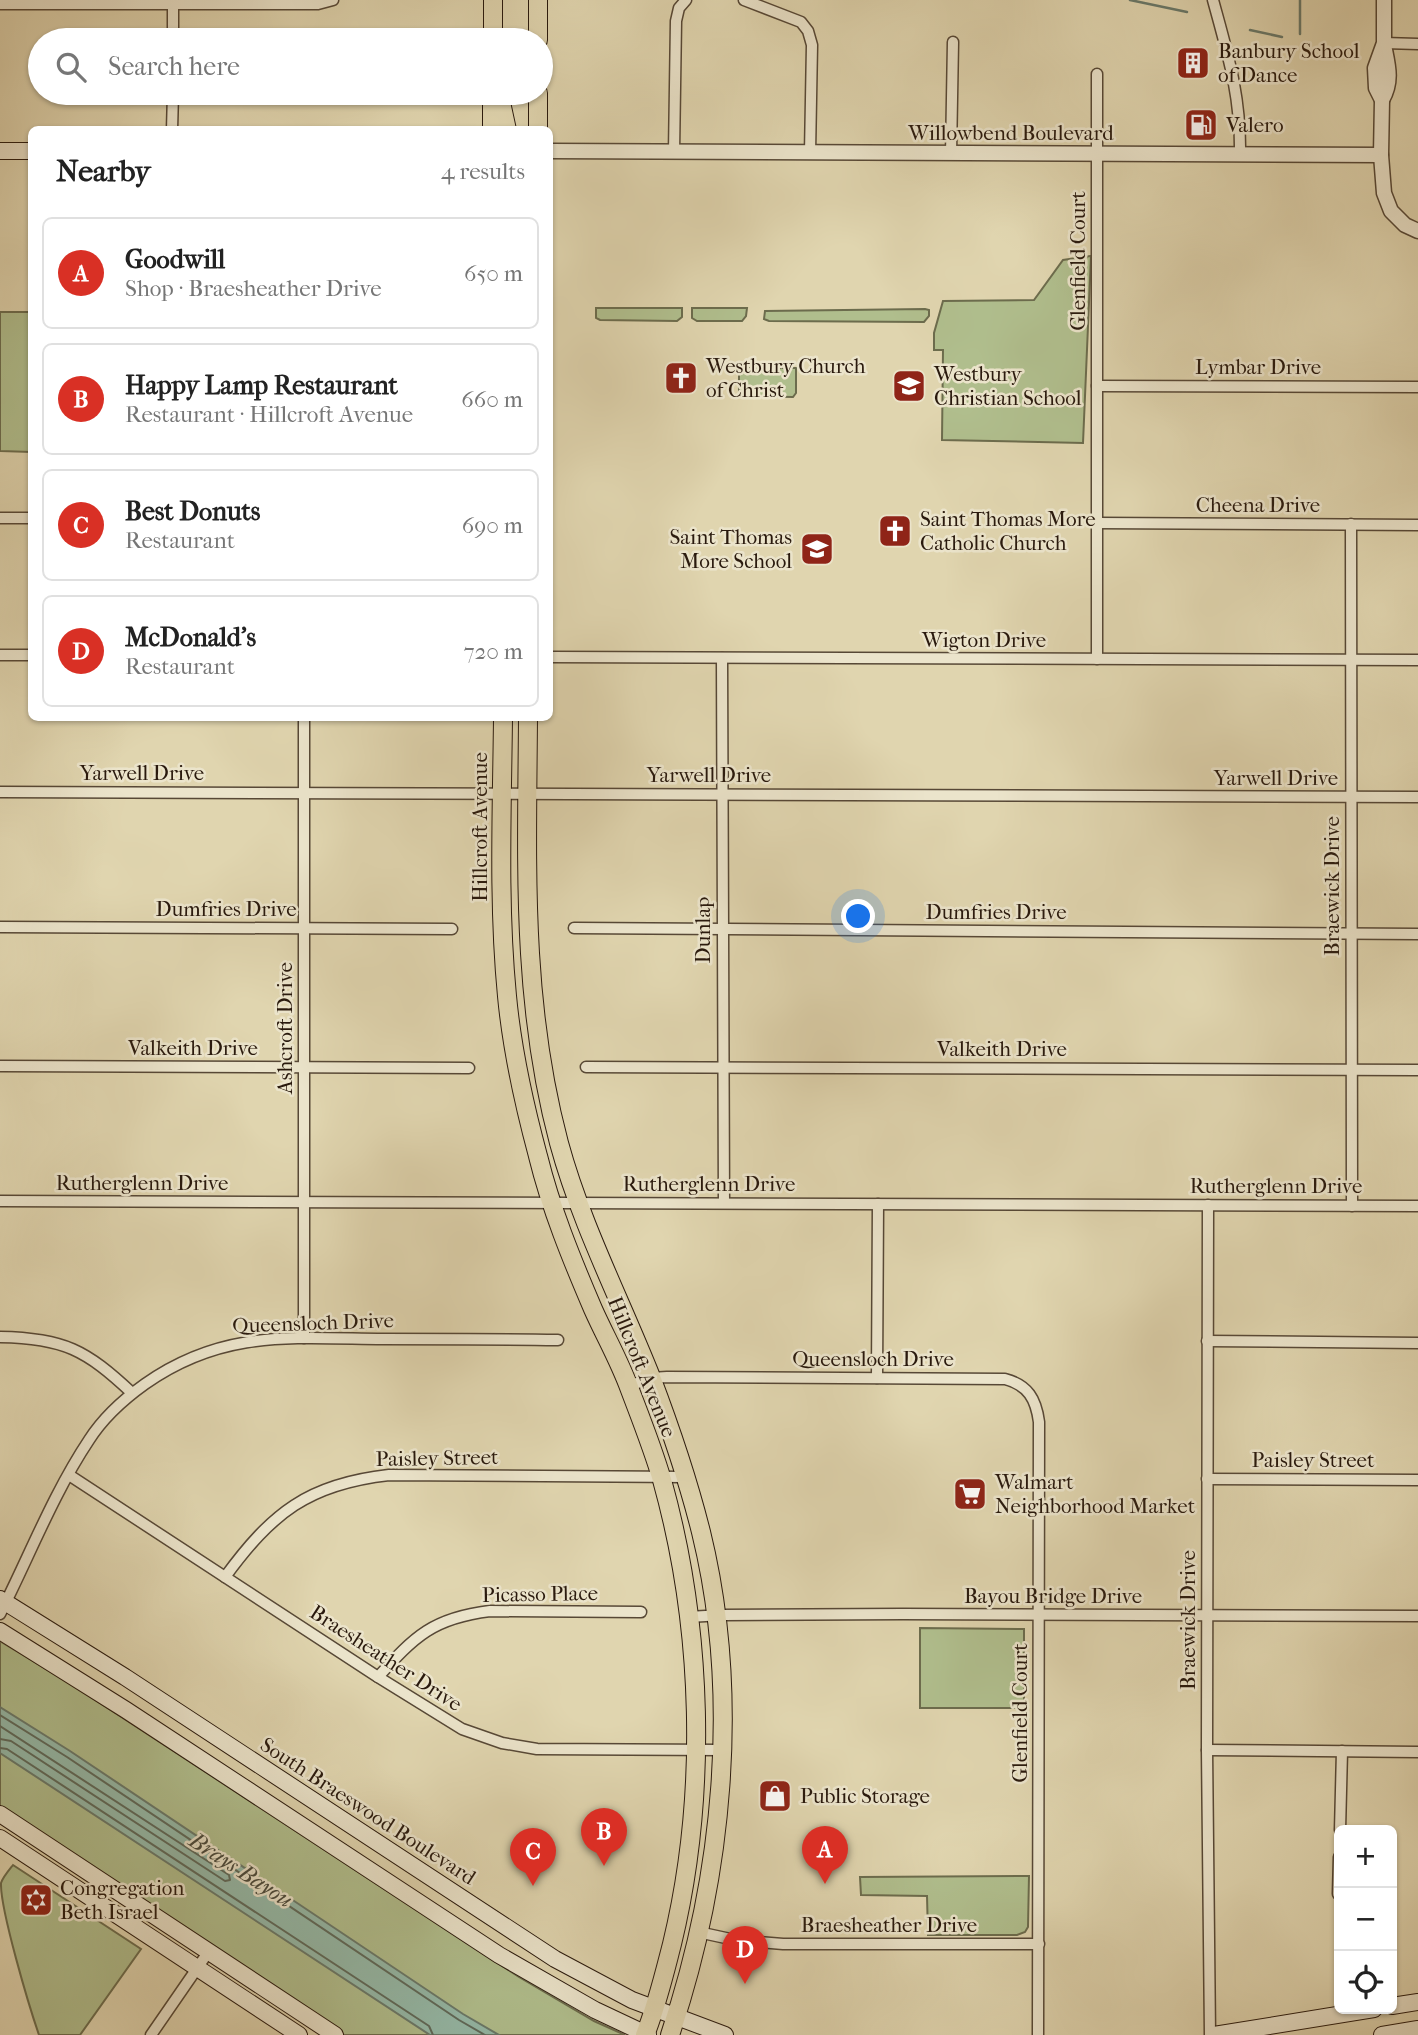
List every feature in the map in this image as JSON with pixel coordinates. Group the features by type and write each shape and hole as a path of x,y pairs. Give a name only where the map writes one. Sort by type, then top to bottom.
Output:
{"main road":[{"path":"493,0 493,28"},
{"path":"538,0 538,28"},
{"path":"492,105 492,126"},
{"path":"502,105 507,126"},
{"path":"538,105 538,126"},
{"path":"0,151 28,151"},
{"name":"Hillcroft Avenue","path":"503,721 503,930 507,998 519,1078 551,1203 594,1310 629,1386 661,1477 683,1579 688,1617 694,1675 696,1750 687,1873 656,2009 646,2035"},
{"name":"Hillcroft Avenue","path":"528,721 527,901 535,1031 559,1143 577,1203 651,1378 685,1477 701,1533 716,1615 720,1661 722,1777 710,1882 670,2035"},
{"name":"South Braeswood Boulevard","path":"2,1605 224,1742 526,1940 600,1984 725,2035"},
{"path":"0,1631 209,1764 510,1962 594,2010 646,2035"},
{"path":"209,1764 224,1742"},
{"path":"693,1810 699,1837 697,1874 710,1882"},
{"path":"0,1814 335,2035"},
{"path":"15,1824 2,1839 299,2035"},
{"path":"417,1900 432,1879"},
{"path":"510,1962 526,1940"},
{"path":"1397,2005 1418,2001"},
{"path":"1212,2035 1343,2014"},
{"path":"1382,2035 1415,2031"}],"street":[{"path":"0,4 318,4 333,0"},
{"path":"674,152 676,21 679,9 686,0"},
{"path":"745,0 801,22 808,31 812,45 810,153"},
{"path":"1213,0 1237,89 1240,155"},
{"path":"1384,0 1384,43 1389,69 1389,88 1382,100 1381,155 1384,193 1391,211 1405,225 1418,231"},
{"path":"173,5 173,28"},
{"path":"951,153 953,42"},
{"path":"1384,43 1418,44"},
{"name":"Glenfield Court","path":"1097,74 1097,659"},
{"path":"172,126 173,105"},
{"name":"Willowbend Boulevard","path":"553,151 1381,155"},
{"name":"Lymbar Drive","path":"1097,386 1418,387"},
{"path":"0,518 28,518"},
{"name":"Cheena Drive","path":"1097,523 1418,525"},
{"name":"Braewick Drive","path":"1351,524 1352,1206"},
{"path":"0,655 28,655"},
{"name":"Wigton Drive","path":"553,657 1418,660"},
{"name":"Dunlap","path":"722,658 724,1203"},
{"name":"Ashcroft Drive","path":"304,721 304,1338"},
{"name":"Yarwell Drive","path":"0,792 1418,797"},
{"name":"Dumfries Drive","path":"0,927 452,929"},
{"name":"Dumfries Drive","path":"574,928 1418,934"},
{"name":"Valkeith Drive","path":"0,1066 469,1068"},
{"name":"Valkeith Drive","path":"586,1067 1418,1070"},
{"name":"Rutherglenn Drive","path":"0,1201 1418,1206"},
{"path":"877,1378 878,1204"},
{"name":"Braewick Drive","path":"1208,1205 1207,1750 1212,2035"},
{"path":"0,1337 30,1337 70,1346 105,1367 132,1393"},
{"name":"Queensloch Drive","path":"2,1605 90,1439 132,1393 185,1359 218,1347 254,1340 558,1340"},
{"path":"1207,1341 1418,1343"},
{"name":"Queensloch Drive","path":"629,1386 651,1378 1005,1379 1016,1382 1030,1392"},
{"name":"Glenfield Court","path":"1030,1392 1039,1422 1038,2035"},
{"name":"Braesheather Drive","path":"69,1475 462,1729 510,1745 551,1749 722,1750"},
{"name":"Paisley Street","path":"225,1577 254,1538 279,1516 317,1493 361,1478 389,1475 685,1477"},
{"name":"Paisley Street","path":"1207,1479 1418,1480"},
{"name":"Picasso Place","path":"378,1677 406,1647 429,1628 470,1614 490,1611 641,1612"},
{"name":"Bayou Bridge Drive","path":"688,1617 1418,1616"},
{"path":"1207,1750 1418,1752"},
{"path":"1340,1825 1342,1751"},
{"name":"Braesheather Drive","path":"698,1932 735,1940 783,1944 1039,1944"},
{"path":"151,2035 209,1951"}],"shaded area":[{"path":"1091,256 1083,443 942,440 943,350 934,350 934,333 943,301 1034,300 1063,260"},
{"path":"596,308 682,308 682,317 677,321 600,320 596,318"},
{"path":"692,308 747,308 742,321 697,321 692,318"},
{"path":"929,310 929,316 924,322 764,319 765,311"},
{"path":"0,312 28,312 28,452 0,451"},
{"path":"739,368 796,368 796,393 793,397 739,396"},
{"path":"920,1628 1024,1629 1024,1708 920,1708"},
{"path":"0,1641 74,1686 519,1977 594,2021 625,2035 344,2035 0,1809"},
{"name":"Congregation Beth Israel","path":"13,1865 141,1949 80,2035 39,2035 16,1958 2,1896 1,1883"},
{"path":"1029,1876 1028,1927 1025,1932 1017,1935 928,1935 927,1896 861,1895 860,1877"}],"water":[{"name":"Brays Bayou","path":"0,1707 463,2014 499,2035 430,2035 0,1753"}],"waterway":[{"path":"1130,0 1187,12"},
{"path":"1300,0 1300,34"},
{"path":"1250,30 1282,37"}],"place":[{"name":"Banbury School of Dance","path":"1193,63"},
{"name":"Valero","path":"1201,125"},
{"name":"Westbury Church of Christ","path":"681,378"},
{"name":"Westbury Christian School","path":"909,386"},
{"name":"Saint Thomas More Catholic Church","path":"895,531"},
{"name":"Saint Thomas More School","path":"817,549"},
{"name":"Walmart Neighborhood Market","path":"970,1494"},
{"name":"Public Storage","path":"775,1796"},
{"name":"Happy Lamp Restaurant","path":"604,1866"},
{"name":"Goodwill","path":"825,1884"},
{"name":"Best Donuts","path":"533,1886"},
{"name":"Congregation Beth Israel","path":"36,1900"},
{"name":"McDonald's","path":"745,1984"}]}
